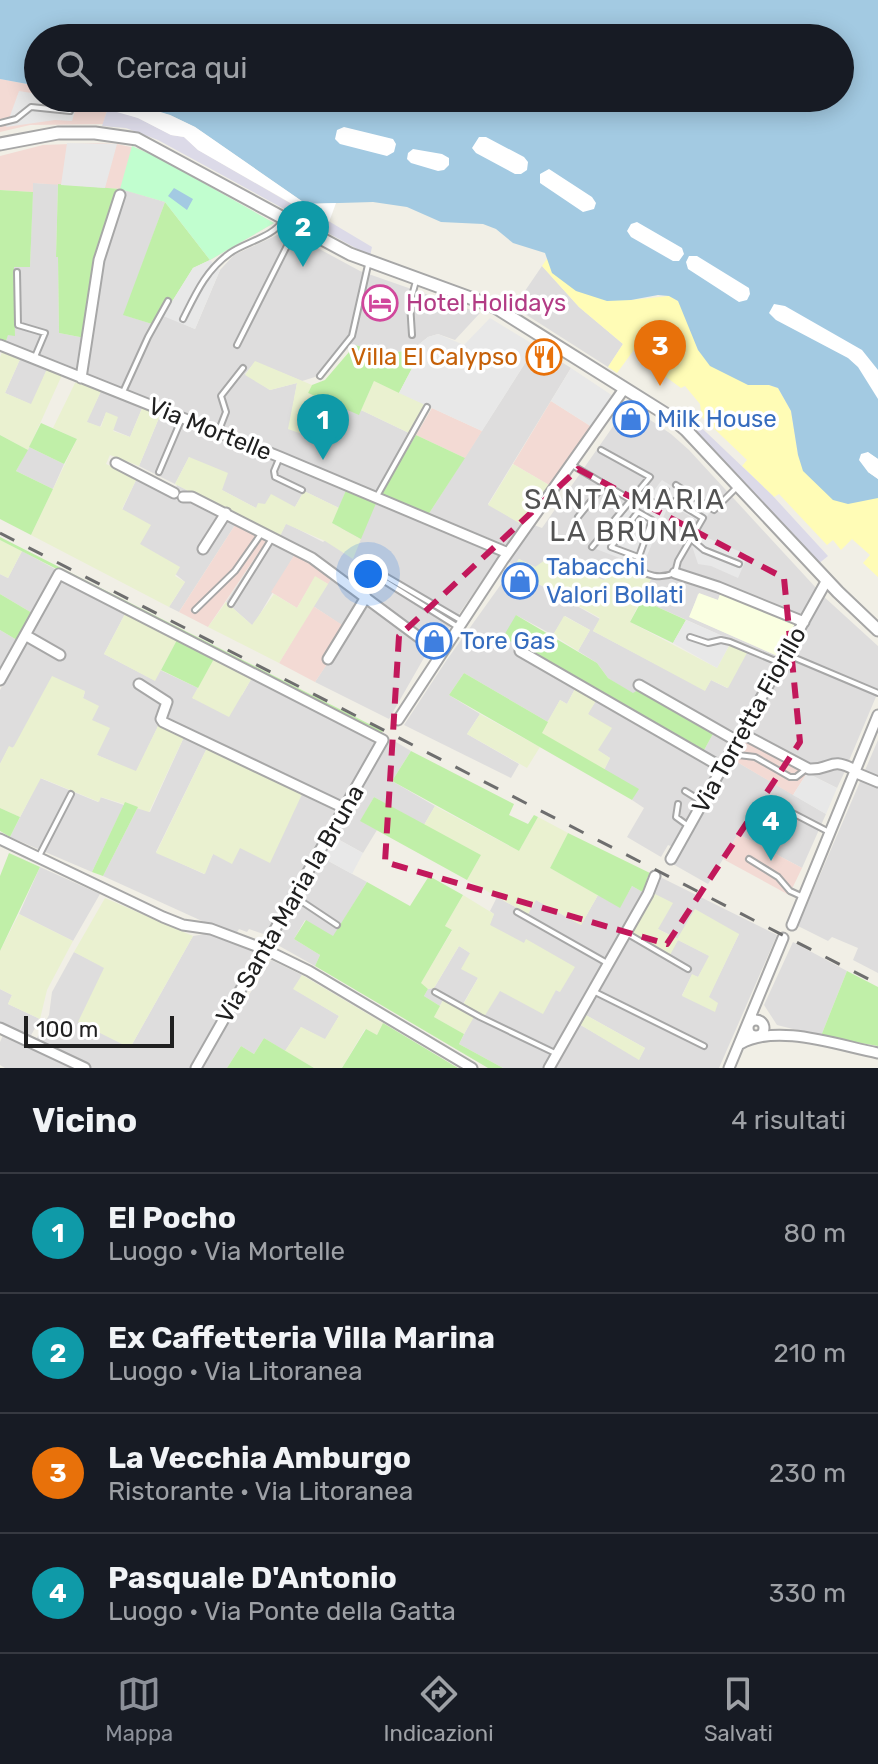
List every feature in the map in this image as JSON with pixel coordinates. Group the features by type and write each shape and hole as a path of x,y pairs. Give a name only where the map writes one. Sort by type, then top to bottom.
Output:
{"street":[{"path":"1,143 58,133 95,133 137,139 368,262 495,307 686,430 878,630"},
{"path":"81,378 99,260 120,195"},
{"name":"Via Mortelle","path":"0,345 280,457 508,553"},
{"path":"398,720 508,553 624,389"},
{"path":"116,463 178,495 192,497 226,513 312,558 440,653"},
{"path":"203,549 226,513"},
{"path":"675,573 804,622"},
{"name":"Via Santa Maria la Bruna","path":"25,635 59,574 383,740 196,1068"},
{"name":"Via Torretta Fiorillo","path":"671,859 827,580"},
{"path":"328,659 366,597"},
{"path":"0,680 25,635 60,655"},
{"path":"520,651 723,768"},
{"path":"139,684 167,702 161,719 163,722 346,809"},
{"path":"639,685 806,768 820,769 833,762 840,763 878,782"},
{"path":"792,925 878,715"},
{"path":"0,839 173,921 211,929 264,949 309,971 472,1068"},
{"path":"549,1068 627,933 655,876"},
{"path":"729,1068 757,1007 783,938"},
{"path":"757,1007 765,1030 759,1036"},
{"path":"748,1026 754,1020 777,1033"},
{"path":"748,1026 751,1035 759,1036"},
{"path":"0,1028 85,1068"},
{"path":"740,1044 777,1033 878,1053"}],"lane":[{"path":"0,123 16,119 25,112"},
{"path":"183,319 202,281 217,263 233,251 276,229 284,218"},
{"path":"237,345 297,226"},
{"path":"320,376 352,336 368,262"},
{"path":"17,272 18,325 45,333 34,359"},
{"path":"412,335 410,303 417,279"},
{"path":"122,394 168,301"},
{"path":"218,433 226,412 221,396 243,368"},
{"path":"376,498 427,407"},
{"path":"159,472 182,418"},
{"path":"592,547 650,477 601,450"},
{"path":"280,457 274,471 275,477 302,490"},
{"path":"571,464 631,500"},
{"path":"578,517 604,485"},
{"path":"676,485 714,510 739,486"},
{"path":"638,492 658,506 666,490"},
{"path":"638,557 611,547 638,512 652,520 636,565 659,577 675,573 703,518 675,501"},
{"path":"195,610 235,571 262,532"},
{"path":"231,604 272,537"},
{"path":"691,539 704,550 739,564"},
{"path":"368,566 460,624"},
{"path":"357,582 365,569 460,624"},
{"path":"690,637 708,643 721,640 730,642 773,660 785,658 878,693"},
{"path":"730,754 755,757 790,777 796,777 806,768"},
{"path":"685,791 704,802"},
{"path":"38,858 71,794"},
{"path":"678,804 676,817 689,827"},
{"path":"779,806 829,832"},
{"path":"749,859 778,877 790,891 803,897"},
{"path":"295,897 337,925"},
{"path":"517,912 609,964"},
{"path":"627,933 688,969"},
{"path":"593,991 704,1046"},
{"path":"435,992 557,1054"}],"highlighted area":[{"path":"578,469 784,578 800,742 667,944 385,862 399,636"}],"shaded area":[{"path":"0,79 24,83 24,112 107,112 103,124 30,125 0,132"},
{"path":"19,91 24,92 24,112 75,112 72,121 55,120 6,127"},
{"path":"107,112 120,112 171,135 184,137 198,150 372,247 370,256 158,140 126,128 102,126"},
{"path":"67,143 117,144 105,188 61,185"},
{"path":"97,143 140,149 274,223 210,260 165,202 120,189 33,183 33,192 0,190 0,156 43,145"},
{"path":"33,183 58,184 56,256 59,333 85,338 78,373 5,344 8,334 15,335 14,267 30,267"},
{"path":"125,190 165,202 124,315 152,324 158,313 195,329 220,270 234,255 286,231 360,271 480,313 455,340 438,334 428,337 413,349 388,354 344,342 315,377 302,381 255,362 245,374 270,390 297,383 289,428 315,439 331,402 359,414 361,410 409,433 374,494 85,376 102,266"},
{"path":"210,260 220,270 195,329 163,316 193,268"},
{"path":"542,266 579,307 623,344 608,367 514,307"},
{"path":"490,318 536,346 482,431 399,393 419,355 413,349 428,337 438,334 464,345"},
{"path":"536,346 571,368 488,504 523,525 509,546 428,515"},
{"path":"3,350 21,357 5,393 31,404 47,369 62,375 28,450 0,435 0,357"},
{"path":"21,357 47,369 32,405 5,393"},
{"path":"255,361 312,385 308,393 331,402 316,439 288,429 297,383 270,390 245,375"},
{"path":"571,368 613,396 592,427 551,401"},
{"path":"82,381 102,389 87,422 101,427 106,412 118,417 113,431 130,437 143,406 161,413 139,466 110,455 106,464 137,478 122,509 151,525 140,544 180,567 175,576 185,582 169,607 31,535 77,439 53,428 75,383"},
{"path":"374,381 424,404 409,433 361,410"},
{"path":"102,389 143,406 130,437 113,430 106,413 100,427 86,422"},
{"path":"551,401 592,427 549,485 513,464"},
{"path":"628,405 689,450 818,590 800,623 721,592 718,600 698,594 690,617 782,658 736,737 640,689 633,694 608,678 597,663 578,651 590,630 565,616 553,635 516,615 520,647 576,687 567,704 560,700 548,722 464,673 449,695 480,714 467,734 519,764 511,778 404,725 512,569 600,619 593,631 705,690 711,680 727,688 749,648 642,600 652,576 611,562 605,581 535,567 519,559 514,566 507,560 534,525 542,528"},
{"path":"432,408 482,431 465,458 416,435"},
{"path":"161,413 347,488 339,508 304,491 295,507 265,505 256,508 222,490 189,457 175,484 139,466"},
{"path":"686,413 772,495 828,556 817,565 682,418"},
{"path":"29,447 64,464 53,489 16,471"},
{"path":"189,457 228,473 222,490 256,508 258,503 265,504 271,494 295,507 304,491 339,508 332,523 361,539 353,559 325,541 286,524 279,538 175,484"},
{"path":"513,464 549,485 523,525 488,505"},
{"path":"137,478 173,495 177,485 187,490 182,500 192,501 237,522 179,612 169,607 185,582 139,544 122,510"},
{"path":"662,480 711,511 702,523 669,504 640,572 628,568 630,562 596,549 644,490 651,494"},
{"path":"377,501 500,555 436,647 279,538 286,523 323,542"},
{"path":"237,522 268,539 208,627 179,612"},
{"path":"696,533 748,555 738,578 711,566 698,564 691,543"},
{"path":"268,539 295,554 253,626 226,602"},
{"path":"0,540 22,551 8,578 0,574"},
{"path":"22,551 57,570 32,613 0,594 0,574 8,578"},
{"path":"295,554 332,577 328,584 315,577 297,608 271,592"},
{"path":"548,558 604,580 611,562 652,577 630,622 717,668 730,644 748,651 728,688 711,680 705,691 593,631 600,618 512,569 519,559 535,567"},
{"path":"315,576 328,584 279,663 208,627 226,602 252,625 274,594 297,608"},
{"path":"332,577 429,649 389,719 315,682 349,630 313,606"},
{"path":"64,580 126,612 104,654 154,680 160,670 198,688 193,699 242,695 253,676 377,741 342,801 162,718 136,772 97,755 91,720 83,698 85,692 12,748 9,747 0,764 0,690"},
{"path":"721,591 796,622 798,631 782,658 689,617 699,593 718,600"},
{"path":"822,595 878,646 878,692 848,763 832,760 816,766 746,732"},
{"path":"313,606 350,630 315,682 279,663"},
{"path":"126,612 178,638 155,681 104,654"},
{"path":"564,616 590,630 578,651 553,635"},
{"path":"686,620 732,640 717,668 673,643"},
{"path":"0,630 17,640 0,670"},
{"path":"215,657 253,676 229,717 192,698"},
{"path":"52,676 85,691 83,698 99,706 92,720 110,728 97,755 136,771 159,724 184,737 149,812 101,797 99,802 41,778 20,817 0,808 0,764 9,746 13,748"},
{"path":"576,687 597,699 588,714 612,728 598,750 610,758 604,770 541,733 560,700 567,704"},
{"path":"597,699 718,769 673,847 668,845 661,857 627,837 644,808 632,800 638,789 604,770 610,758 597,750 588,713"},
{"path":"480,714 540,747 527,768 467,734"},
{"path":"714,732 731,742 720,762 703,752"},
{"path":"184,737 207,748 156,852 204,874 213,854 239,848 303,792 340,810 269,936 239,929 235,936 103,876 138,807 150,812"},
{"path":"744,737 807,773 793,795 732,759"},
{"path":"391,739 411,751 392,781 435,806 424,825 374,797 361,821 377,830 363,853 334,837"},
{"path":"878,740 878,973 853,960 858,948 832,937 828,941 798,926"},
{"path":"207,748 303,792 270,863 240,848 232,864 213,854 205,874 156,853"},
{"path":"732,759 826,814 802,868 738,834 708,884 671,863"},
{"path":"835,766 846,769 837,788 807,773"},
{"path":"807,773 837,788 826,814 793,795"},
{"path":"40,778 98,802 100,797 124,805 92,872 10,837"},
{"path":"435,806 519,851 538,817 568,833 550,868 598,895 581,925 536,900 528,914 467,880 481,855 424,825"},
{"path":"738,834 802,868 789,895 723,859"},
{"path":"334,837 363,853 352,874 323,858"},
{"path":"323,858 367,882 333,937 305,920 294,939 320,955 315,966 274,943"},
{"path":"40,867 100,894 73,941 19,914"},
{"path":"658,876 777,935 719,1068 554,1068 579,1024 639,1059 645,1048 584,1014 631,933 669,955 678,940 710,956 698,977 692,975 682,995 708,998 739,934 678,939 658,929 653,893"},
{"path":"632,886 646,894 545,1068 503,1068 459,1044 473,1017 443,1000 440,1006 424,996 428,989 434,988 459,946 470,953 478,978 463,1004 499,990 560,992 526,940 524,944 489,925 494,914 490,911 497,897 528,914 536,900 581,925 598,895 620,907"},
{"path":"653,893 673,903 658,929 677,939 695,909 739,934 709,997 718,1003 715,1012 682,996 692,974 698,977 709,956 678,940 670,955 631,933"},
{"path":"463,895 494,914 490,925 524,943 526,939 575,967 560,992 556,990 543,1014 500,991 484,1017 463,1005 478,978 461,969 470,953 459,946 434,988 428,989 420,984 452,931 445,926"},
{"path":"105,898 193,936 130,1048 78,1022 104,968 74,952"},
{"path":"19,914 73,941 47,990 40,1019 8,1004 12,995 0,989 0,951"},
{"path":"211,933 257,951 190,1068 92,1068 38,1043 37,1038 49,1015 52,992 74,952 104,967 130,1048 193,936"},
{"path":"793,942 847,971 821,1036 777,1025 764,1005"},
{"path":"271,960 302,975 294,989 339,1016 325,1040 301,1027 285,1051 264,1038 254,1054 241,1046 227,1068 201,1068 234,1010 243,1004 260,978 257,968 264,972"},
{"path":"302,975 383,1023 377,1035 365,1029 342,1068 314,1068 285,1051 301,1027 325,1039 339,1016 293,989"},
{"path":"0,989 12,995 8,1004 40,1019 29,1039 0,1025"},
{"path":"443,1000 474,1017 464,1034 434,1017"},
{"path":"584,1014 645,1048 639,1060 579,1024"},
{"path":"4,1033 78,1068 5,1068 0,1065 0,1042"}],"green space":[{"path":"132,146 274,223 210,260 165,202 120,189"},
{"path":"58,184 120,189 96,259 85,338 59,333 56,257"},
{"path":"0,190 33,192 30,267 14,267 15,336 8,335 5,344 0,342"},
{"path":"165,202 210,260 193,268 163,316 158,313 152,324 123,315"},
{"path":"355,345 388,354 413,349 419,355 399,393 374,381 359,415 308,393 312,385 325,380"},
{"path":"41,423 77,439 64,464 29,447"},
{"path":"0,435 28,450 16,471 53,489 31,535 0,519"},
{"path":"416,435 465,458 428,515 380,495"},
{"path":"347,488 377,501 361,539 332,523"},
{"path":"0,537 383,731 380,735 0,540"},
{"path":"0,594 32,613 17,640 0,630"},
{"path":"642,600 686,620 673,643 630,622"},
{"path":"516,615 597,663 608,678 633,693 640,689 714,732 703,752 503,637"},
{"path":"178,638 215,657 198,688 161,670"},
{"path":"464,673 548,722 542,733 639,789 632,800 449,695"},
{"path":"411,751 514,804 509,815 528,824 534,815 538,817 519,851 392,781"},
{"path":"374,797 481,855 467,880 360,821"},
{"path":"125,802 138,807 103,876 92,872"},
{"path":"0,808 20,817 10,837 0,831"},
{"path":"568,833 652,874 647,878 646,894 632,886 620,908 550,868"},
{"path":"9,853 40,867 0,951 0,876"},
{"path":"429,876 463,895 445,926 452,930 421,983 428,989 424,996 440,1006 434,1017 464,1034 459,1044 503,1068 488,1068 315,966 320,955 294,939 306,920 333,936 367,882 410,906"},
{"path":"847,971 878,987 878,1046 821,1036"},
{"path":"383,1023 458,1068 342,1068 366,1029 377,1035"},
{"path":"264,1038 314,1068 227,1068 241,1046 254,1054"}],"sand":[{"path":"548,257 552,273 631,300 669,296 678,301 698,350 748,385 778,388 791,411 798,455 878,498 878,577 863,563 870,555 852,539 841,550 833,540 827,545 779,494 774,497 742,466 747,460 702,417 700,404 685,386 681,388 655,369 663,356 659,348 652,346 644,352 636,347 617,373 608,367 623,344 579,307 542,266"}],"water":[{"path":"0,0 878,0 878,459 867,452 868,472 878,479 878,498 848,504 833,500 803,471 791,411 778,388 748,385 710,366 698,350 678,301 669,296 607,301 576,291 552,273 545,253 513,243 496,229 483,224 441,222 407,207 373,202 306,204 195,127 157,112 854,112 854,24 24,24 24,83 0,79"},
{"path":"174,188 193,199 187,210 168,196"}],"pier":[{"path":"117,112 161,112 195,127 306,204 336,203 329,222 198,150 184,137 171,135 138,118"},
{"path":"344,127 393,139 396,144 394,152 387,156 340,144 335,139 337,130"},
{"path":"479,137 486,137 524,157 528,162 527,170 515,174 476,153 472,148"},
{"path":"413,149 442,154 449,158 449,165 438,171 411,163 407,159"},
{"path":"549,169 592,197 596,203 594,209 583,212 540,183 540,174"},
{"path":"637,222 682,248 684,254 679,261 673,261 631,237 627,231 631,224"},
{"path":"689,256 697,256 749,288 747,300 739,302 688,269 686,262"},
{"path":"774,304 785,306 862,350 878,370 878,399 858,367 848,358 776,320 769,313"},
{"path":"868,452 878,459 878,479 859,460 861,454"}],"railway":[{"path":"0,533 878,984"}],"place":[{"name":"Ex Caffetteria Villa Marina","path":"303,267"},
{"name":"Hotel Holidays","path":"380,303"},
{"name":"Villa El Calypso","path":"544,357"},
{"name":"La Vecchia Amburgo","path":"660,386"},
{"name":"Milk House","path":"631,419"},
{"name":"El Pocho","path":"323,460"},
{"name":"Tabacchi Valori Bollati","path":"520,581"},
{"name":"Tore Gas","path":"434,641"},
{"name":"Pasquale D'Antonio","path":"771,861"}],"district":[{"name":"SANTA MARIA LA BRUNA","path":"625,515"}]}
